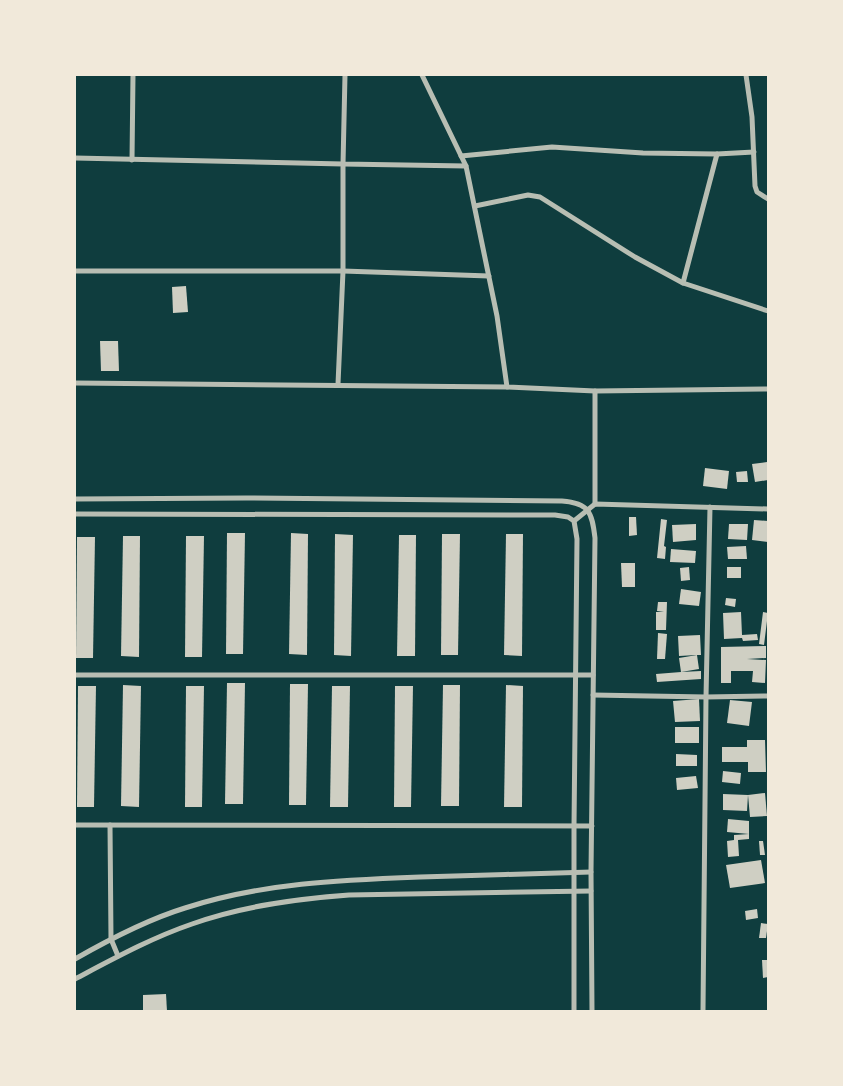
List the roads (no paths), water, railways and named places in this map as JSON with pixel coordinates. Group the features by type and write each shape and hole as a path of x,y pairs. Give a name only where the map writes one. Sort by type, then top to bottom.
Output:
{"street":[{"path":"132,160 133,75"},
{"path":"338,384 343,271 345,75"},
{"path":"422,75 466,166 489,276 507,387"},
{"path":"746,75 752,117 755,186 757,192 768,199"},
{"path":"462,156 552,147 643,153 717,154 754,152"},
{"path":"683,283 717,154"},
{"path":"75,158 466,166"},
{"path":"475,206 528,195 540,196 635,257 683,283 768,311"},
{"path":"75,272 343,271 489,276"},
{"path":"75,383 338,384 507,387 595,391 768,389"},
{"path":"595,391 595,504"},
{"path":"75,499 246,498 562,501 581,504 588,509 592,518 594,538 591,872 592,1011"},
{"path":"574,521 595,504 768,509"},
{"path":"703,1011 710,507"},
{"path":"75,514 546,515 568,517 574,521 577,539 574,1011"},
{"path":"75,675 593,675"},
{"path":"593,694 706,697 768,696"},
{"path":"75,825 592,826"},
{"path":"110,825 111,939 118,956"},
{"path":"75,959 111,939 184,908 237,894 296,883 591,872"},
{"path":"75,980 118,956 192,924 231,912 310,898 359,895 591,891"}]}
